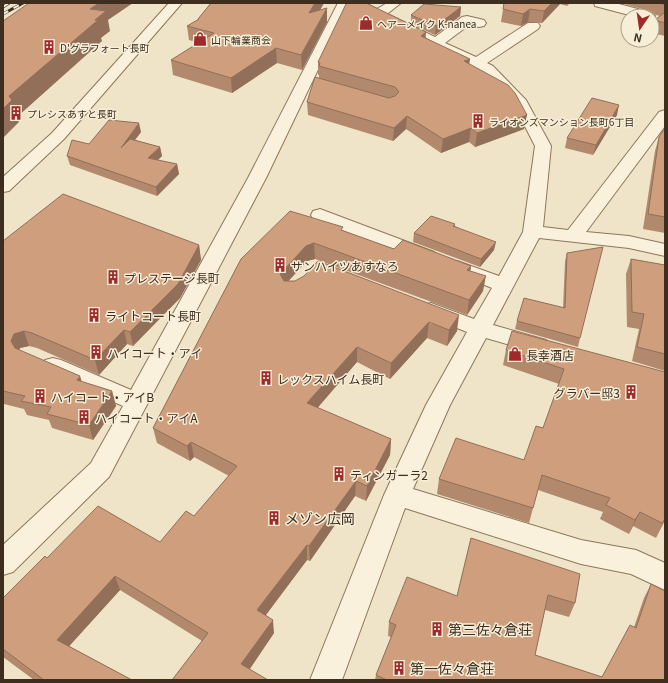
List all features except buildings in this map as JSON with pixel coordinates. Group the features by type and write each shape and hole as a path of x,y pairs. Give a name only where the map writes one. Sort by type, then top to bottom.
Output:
{"street":[{"path":"3,187 58,136 176,3"},
{"path":"3,563 100,470 257,178 313,83 344,3"},
{"path":"330,678 397,495 438,405 533,232 543,146 520,103 488,69 436,43 387,9 354,3"},
{"path":"600,3 620,8"},
{"path":"436,43 467,20 479,23"},
{"path":"477,64 533,26"},
{"path":"572,237 665,115"},
{"path":"320,215 504,285"},
{"path":"533,232 629,242 665,250"},
{"path":"412,303 480,329 560,351"},
{"path":"36,358 137,402"},
{"path":"397,495 581,552 636,562 665,577"}],"railway":[{"path":"3,7 9,3"},
{"path":"3,14 23,3"}],"place":[{"name":"ヘアーメイク K-nanea","path":"366,23"},
{"name":"山下輪業商会","path":"200,39"},
{"name":"D'グラフォート長町","path":"49,47"},
{"name":"プレシスあすと長町","path":"16,113"},
{"name":"ライオンズマンション長町6丁目","path":"478,121"},
{"name":"サンハイツあすなろ","path":"280,265"},
{"name":"プレステージ長町","path":"113,277"},
{"name":"ライトコート長町","path":"94,315"},
{"name":"ハイコート・アイ","path":"96,352"},
{"name":"長幸酒店","path":"515,354"},
{"name":"レックスハイム長町","path":"266,378"},
{"name":"グラバー邸3","path":"631,392"},
{"name":"ハイコート・アイB","path":"40,396"},
{"name":"ハイコート・アイA","path":"84,417"},
{"name":"ティンガーラ2","path":"339,474"},
{"name":"メゾン広岡","path":"274,518"},
{"name":"第三佐々倉荘","path":"437,629"},
{"name":"第一佐々倉荘","path":"399,668"}]}
